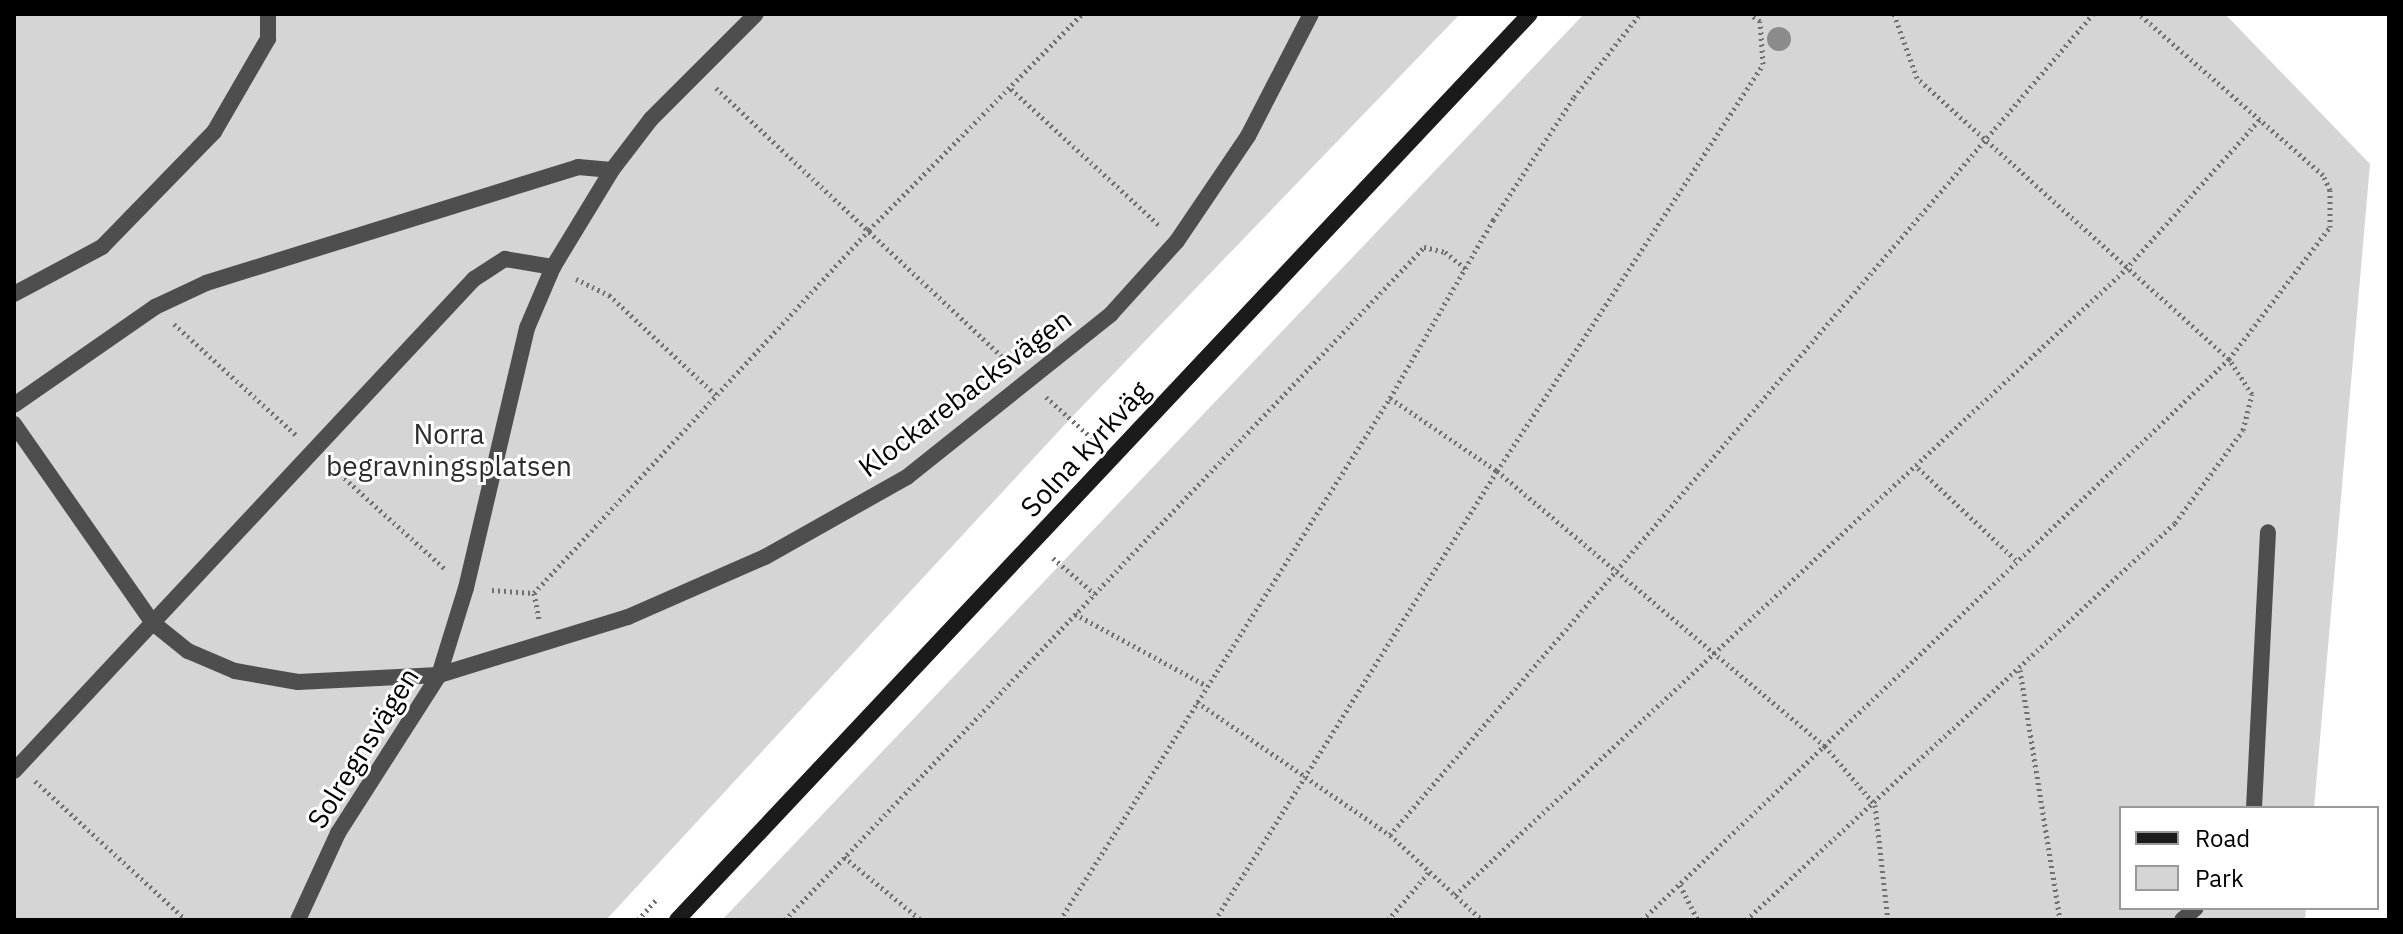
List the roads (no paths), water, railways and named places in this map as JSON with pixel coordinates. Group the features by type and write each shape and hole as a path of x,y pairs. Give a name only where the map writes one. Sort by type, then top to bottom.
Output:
{"street":[{"name":"Solna kyrkväg","path":"677,920 1530,14"}],"lane":[{"path":"14,294 102,247 214,132 268,39 268,14"},
{"name":"Solregnsvägen","path":"298,920 338,833 439,675 466,588 527,328 553,267 612,170 698,71 756,14"},
{"name":"Klockarebacksvägen","path":"14,424 153,623 188,651 235,671 298,682 439,675 628,617 765,557 907,477 1031,383 1111,314 1177,241 1248,136 1311,14"},
{"path":"14,405 155,307 206,283 578,167 612,170"},
{"path":"16,768 474,279 505,259 553,267"},
{"path":"2254,806 2268,532"}],"park label":[{"name":"Norra begravningsplatsen","path":"449,450"}]}
